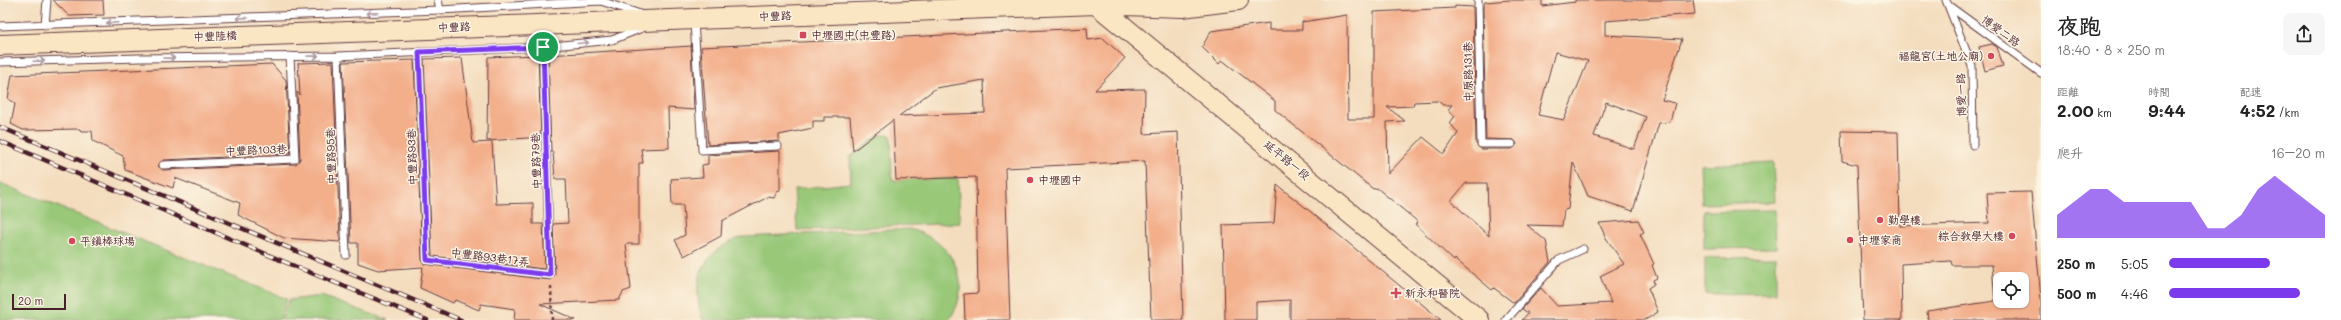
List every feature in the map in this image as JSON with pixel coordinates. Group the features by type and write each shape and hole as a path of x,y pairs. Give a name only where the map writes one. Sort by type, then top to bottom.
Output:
{"main road":[{"name":"中豐路","path":"430,27 694,19 1096,2 1182,7 1238,0"},
{"name":"延平路一段","path":"1096,2 1479,320"},
{"name":"中豐陸橋","path":"0,45 430,27"}],"lane":[{"path":"45,26 47,0"},
{"path":"438,0 440,10"},
{"name":"中原路131巷","path":"1478,0 1480,144 1512,144"},
{"path":"0,26 45,26 440,10 601,1 659,20"},
{"name":"博愛二路","path":"1947,3 2041,73"},
{"name":"博愛一路","path":"1947,3 1972,66 1973,146"},
{"path":"694,19 702,150 778,146"},
{"path":"0,62 338,56 543,47 612,40 659,20"},
{"name":"中豐路79巷","path":"543,47 550,275"},
{"name":"中豐路93巷","path":"419,52 427,260"},
{"name":"中豐路103巷","path":"162,164 295,160 290,56"},
{"name":"中豐路95巷","path":"338,56 346,255"},
{"path":"1506,320 1559,260 1583,249"},
{"name":"中豐路93巷17弄","path":"427,260 550,275"}],"path":[{"path":"550,275 552,320"}],"green space":[{"path":"879,135 891,135 892,180 958,178 960,223 797,230 794,189 851,183 850,157"},
{"path":"1773,162 1775,202 1702,204 1700,165"},
{"name":"平鎮棒球場","path":"0,183 287,299 279,320 0,320"},
{"path":"1775,210 1776,248 1704,249 1704,211"},
{"path":"909,229 924,234 937,242 947,252 955,264 959,277 960,291 957,306 949,320 703,320 699,306 698,292 699,280 703,268 709,258 729,242 743,237"},
{"path":"1776,257 1776,293 1705,294 1705,258"},
{"path":"321,296 388,320 281,320 289,300"}],"building":[{"path":"53,0 103,0 104,15 69,16"},
{"path":"1542,0 1542,6 1575,2 1575,0 1693,0 1695,14 1605,21 1605,35 1682,39 1662,100 1675,103 1670,122 1659,123 1633,211 1588,196 1573,162 1568,209 1564,210 1562,226 1527,225 1546,241 1550,262 1514,303 1494,288 1492,290 1455,259 1454,261 1415,224 1418,222 1377,188 1373,189 1275,110 1275,101 1222,60 1219,64 1202,47 1211,31 1269,23 1269,30 1302,30 1302,22 1347,15 1348,119 1374,119 1374,12 1455,8 1455,6 1473,7 1476,144 1481,149 1512,149 1517,144 1514,140 1486,139 1483,8 1485,2","holes":["1555,52 1588,61 1564,120 1538,115","1438,101 1443,105 1452,105 1448,110 1455,116 1450,123 1458,133 1444,154 1423,137 1388,174 1387,122 1405,121 1387,107 1413,106 1414,102","1606,102 1646,117 1634,149 1594,136","1466,183 1487,183 1489,236 1451,201"]},
{"path":"1087,28 1088,40 1103,38 1125,58 1095,90 1145,89 1144,134 1178,132 1183,320 1151,320 1145,161 1005,168 1010,320 965,320 964,294 978,293 976,177 896,180 893,120 853,151 850,117 824,117 824,121 813,121 813,128 779,135 779,141 708,145 701,47","holes":["984,80 985,113 899,116 936,88"]},
{"name":"福龍宮(土地公廟)","path":"1992,44 1997,47 2003,66 1985,71 1979,47"},
{"path":"691,46 694,110 668,108 669,148 641,149 643,163 639,163 639,244 626,244 631,289 623,292 619,300 540,304 576,320 514,320 515,309 481,304 479,310 455,300 453,303 420,288 423,267 378,270 358,263 358,243 351,243 343,62 414,60 422,260 424,264 550,280 555,275 553,224 568,223 566,179 555,179 553,152 551,152 548,55"},
{"path":"538,55 541,137 487,141 488,57"},
{"path":"462,58 473,143 492,142 496,204 533,203 533,224 543,224 545,269 432,256 424,59"},
{"path":"333,62 340,242 284,238 238,215 240,203 175,178 173,188 125,170 123,156 93,141 92,131 81,131 80,129 23,130 11,124 15,104 8,99 12,75 272,64 286,80 290,154 163,160 158,166 163,170 296,164 300,159 297,92 300,95 298,63"},
{"path":"1841,131 1898,132 1900,226 1989,223 1987,193 2031,192 2041,299 2041,320 1928,320 1927,311 1993,301 1993,308 2029,308 2029,272 1993,272 1993,277 1992,265 1952,265 1951,261 1901,264 1902,320 1863,320 1857,165 1842,161"},
{"path":"780,151 780,191 777,192 774,198 768,197 722,221 721,236 684,256 675,240 685,235 683,205 672,205 671,179 703,177 702,165 708,164 708,155"},
{"path":"1277,185 1441,320 1290,320 1290,300 1256,302 1256,320 1225,320 1223,225 1274,223"},
{"path":"1638,220 1644,232 1640,234 1654,264 1652,265 1657,278 1653,280 1654,284 1648,288 1658,312 1645,320 1522,320 1528,313 1522,309 1541,288 1557,306 1611,303 1600,276 1624,264 1606,238 1599,223"}],"railway":[{"path":"0,127 461,320"},
{"path":"0,141 299,268 427,320"}],"place":[{"name":"中壢國中(中豐路)","path":"803,35"},
{"name":"福龍宮(土地公廟)","path":"1991,56"},
{"name":"中壢國中","path":"1030,180"},
{"name":"勤學樓","path":"1880,220"},
{"name":"綜合教學大樓","path":"2012,236"},
{"name":"中壢家商","path":"1850,240"},
{"name":"平鎮棒球場","path":"72,241"},
{"name":"新永和醫院","path":"1396,293"}],"route":[{"path":"543,47 550,275 427,260 419,52 543,47"}]}
